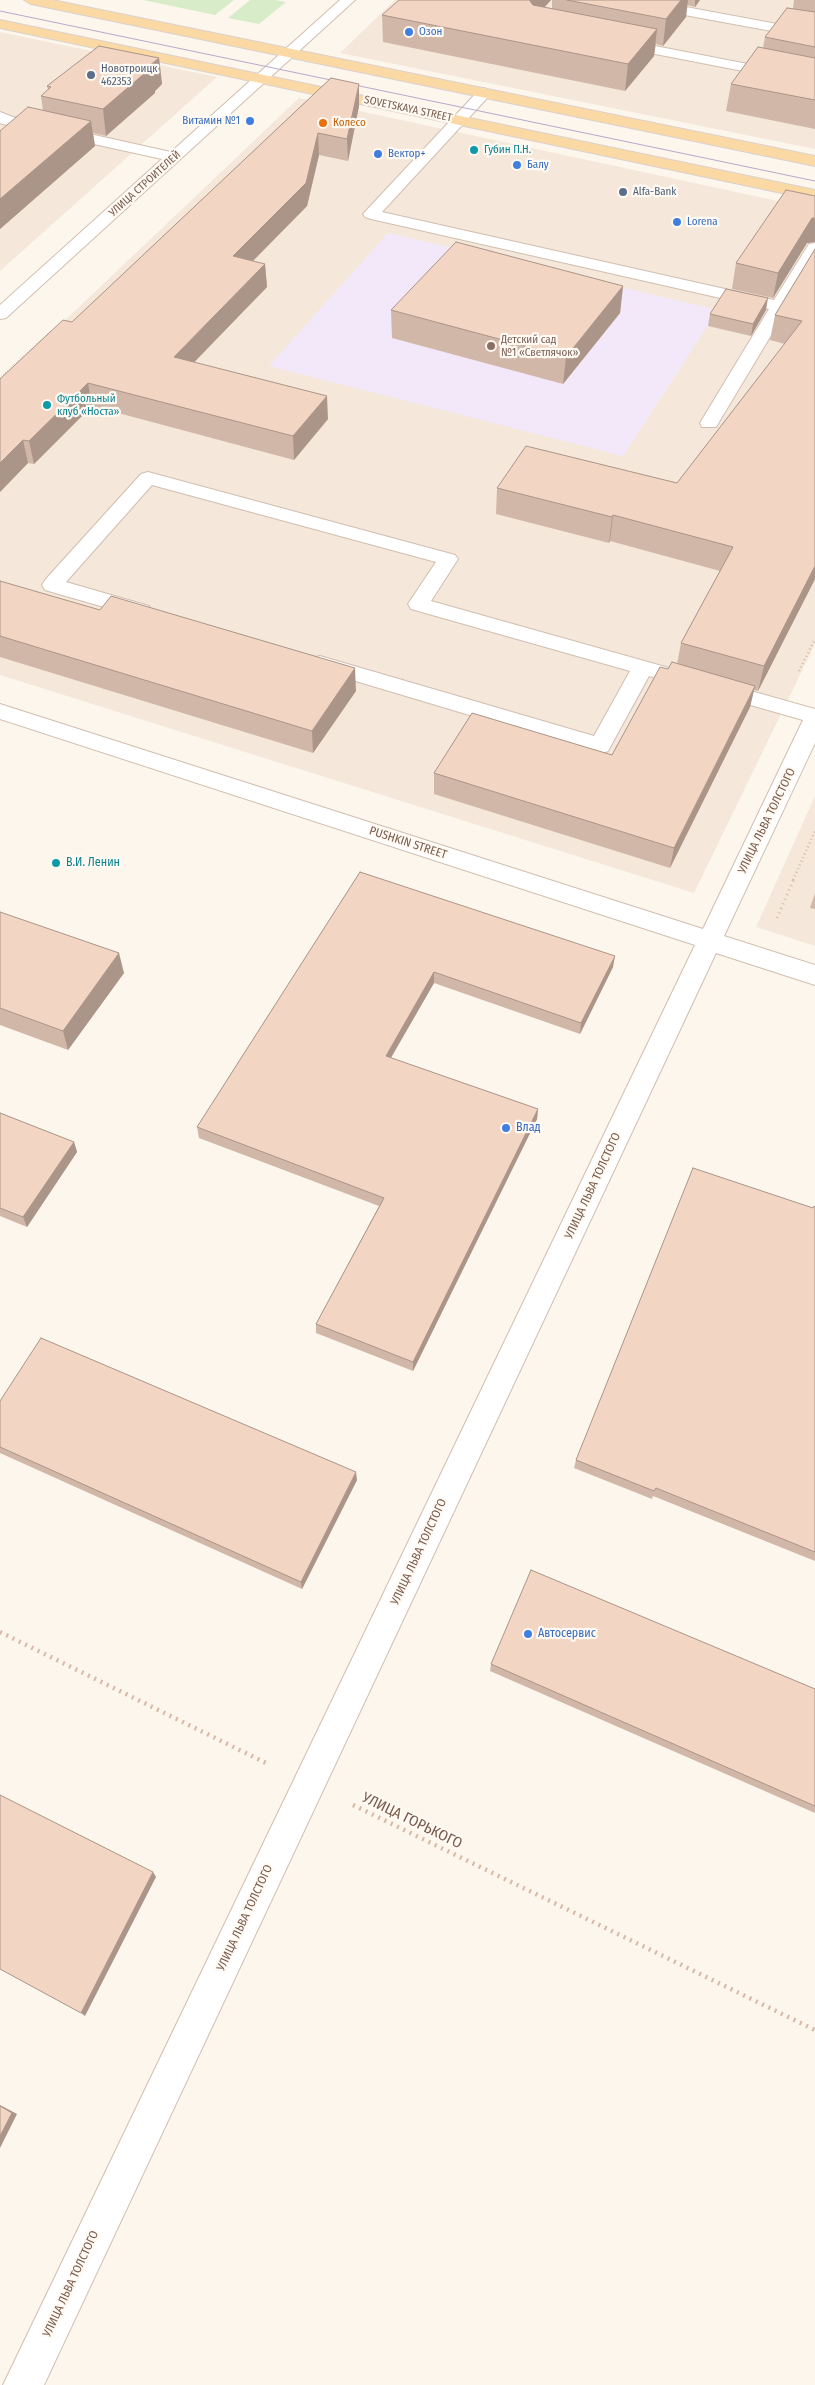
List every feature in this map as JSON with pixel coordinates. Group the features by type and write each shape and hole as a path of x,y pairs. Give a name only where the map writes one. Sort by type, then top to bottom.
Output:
{"main road":[{"path":"31,0 815,161"},
{"name":"SOVETSKAYA STREET","path":"0,24 815,195"}],"street":[{"name":"УЛИЦА СТРОИТЕЛЕЙ","path":"0,314 348,0"},
{"path":"625,0 815,35"},
{"path":"603,40 815,81"},
{"path":"484,93 371,214 779,306"},
{"path":"0,117 8,121 174,158"},
{"path":"709,423 815,248"},
{"path":"166,618 52,585 148,478 448,559 418,604 815,718"},
{"path":"298,657 600,746 643,668"},
{"name":"PUSHKIN STREET","path":"0,711 815,975"},
{"name":"УЛИЦА ЛЬВА ТОЛСТОГО","path":"23,2385 815,718"}],"path":[{"path":"0,378 47,333 56,329"},
{"path":"776,921 815,831"},
{"name":"УЛИЦА ГОРЬКОГО","path":"0,1632 815,2030"}],"shaded area":[{"path":"395,0 815,0 815,149 340,53"},
{"path":"0,32 217,77 0,271"},
{"path":"299,98 815,209 815,644 694,893 0,675 0,382"},
{"name":"Детский сад №1 «Светлячок»","path":"388,233 718,310 623,456 269,366"},
{"path":"815,796 815,946 756,927"}],"green space":[{"path":"143,0 234,0 215,15"},
{"path":"250,0 286,2 259,24 228,18"}],"building":[{"path":"399,0 530,0 533,5 657,29 628,64 382,15"},
{"path":"567,0 681,0 666,19"},
{"path":"787,8 815,12 815,47 765,37"},
{"path":"99,46 159,58 149,66 152,67 103,109 41,96 51,87 47,86"},
{"path":"758,47 815,58 815,100 731,84"},
{"path":"331,78 359,84 347,139 318,133 306,183 233,256 265,264 174,357 327,396 293,436 88,383 29,441 23,440 0,463 0,379 63,320 72,322"},
{"path":"28,107 91,121 0,199 0,131"},
{"path":"786,190 815,196 815,218 812,218 778,273 736,263"},
{"path":"456,242 623,286 566,357 391,310"},
{"path":"815,249 815,566 764,666 681,643 733,547 613,515 612,517 497,488 526,446 677,483 802,321 775,315"},
{"path":"726,289 768,298 753,324 710,314"},
{"path":"0,581 100,610 111,596 355,668 312,731 0,636"},
{"path":"672,662 755,686 674,848 434,773 472,713 612,755 660,667 668,669"},
{"path":"360,872 615,956 581,1023 434,972 386,1056 538,1109 413,1362 316,1324 384,1198 197,1127"},
{"path":"0,912 119,953 63,1031 0,1008"},
{"path":"0,1113 74,1142 23,1217 0,1208"},
{"path":"693,1168 813,1208 815,1207 815,1552 656,1488 654,1491 576,1460"},
{"path":"41,1338 356,1472 301,1582 0,1447 0,1401"},
{"path":"531,1570 815,1689 815,1806 491,1664"},
{"path":"0,1795 153,1872 81,2013 0,1969"},
{"path":"0,2106 12,2113 0,2136"}],"tram line":[{"path":"0,11 815,181"}],"place":[{"name":"Озон","path":"409,32"},
{"name":"Новотроицк 462353","path":"91,75"},
{"name":"Витамин №1","path":"250,121"},
{"name":"Колесо","path":"323,123"},
{"name":"Губин П.Н.","path":"474,150"},
{"name":"Вектор+","path":"378,154"},
{"name":"Балу","path":"517,165"},
{"name":"Alfa-Bank","path":"623,192"},
{"name":"Lorena","path":"677,222"},
{"name":"Детский сад №1 «Светлячок»","path":"491,346"},
{"name":"Футбольный клуб «Носта»","path":"47,405"},
{"name":"В.И. Ленин","path":"56,863"},
{"name":"Влад","path":"506,1128"},
{"name":"Автосервис","path":"528,1634"}]}
